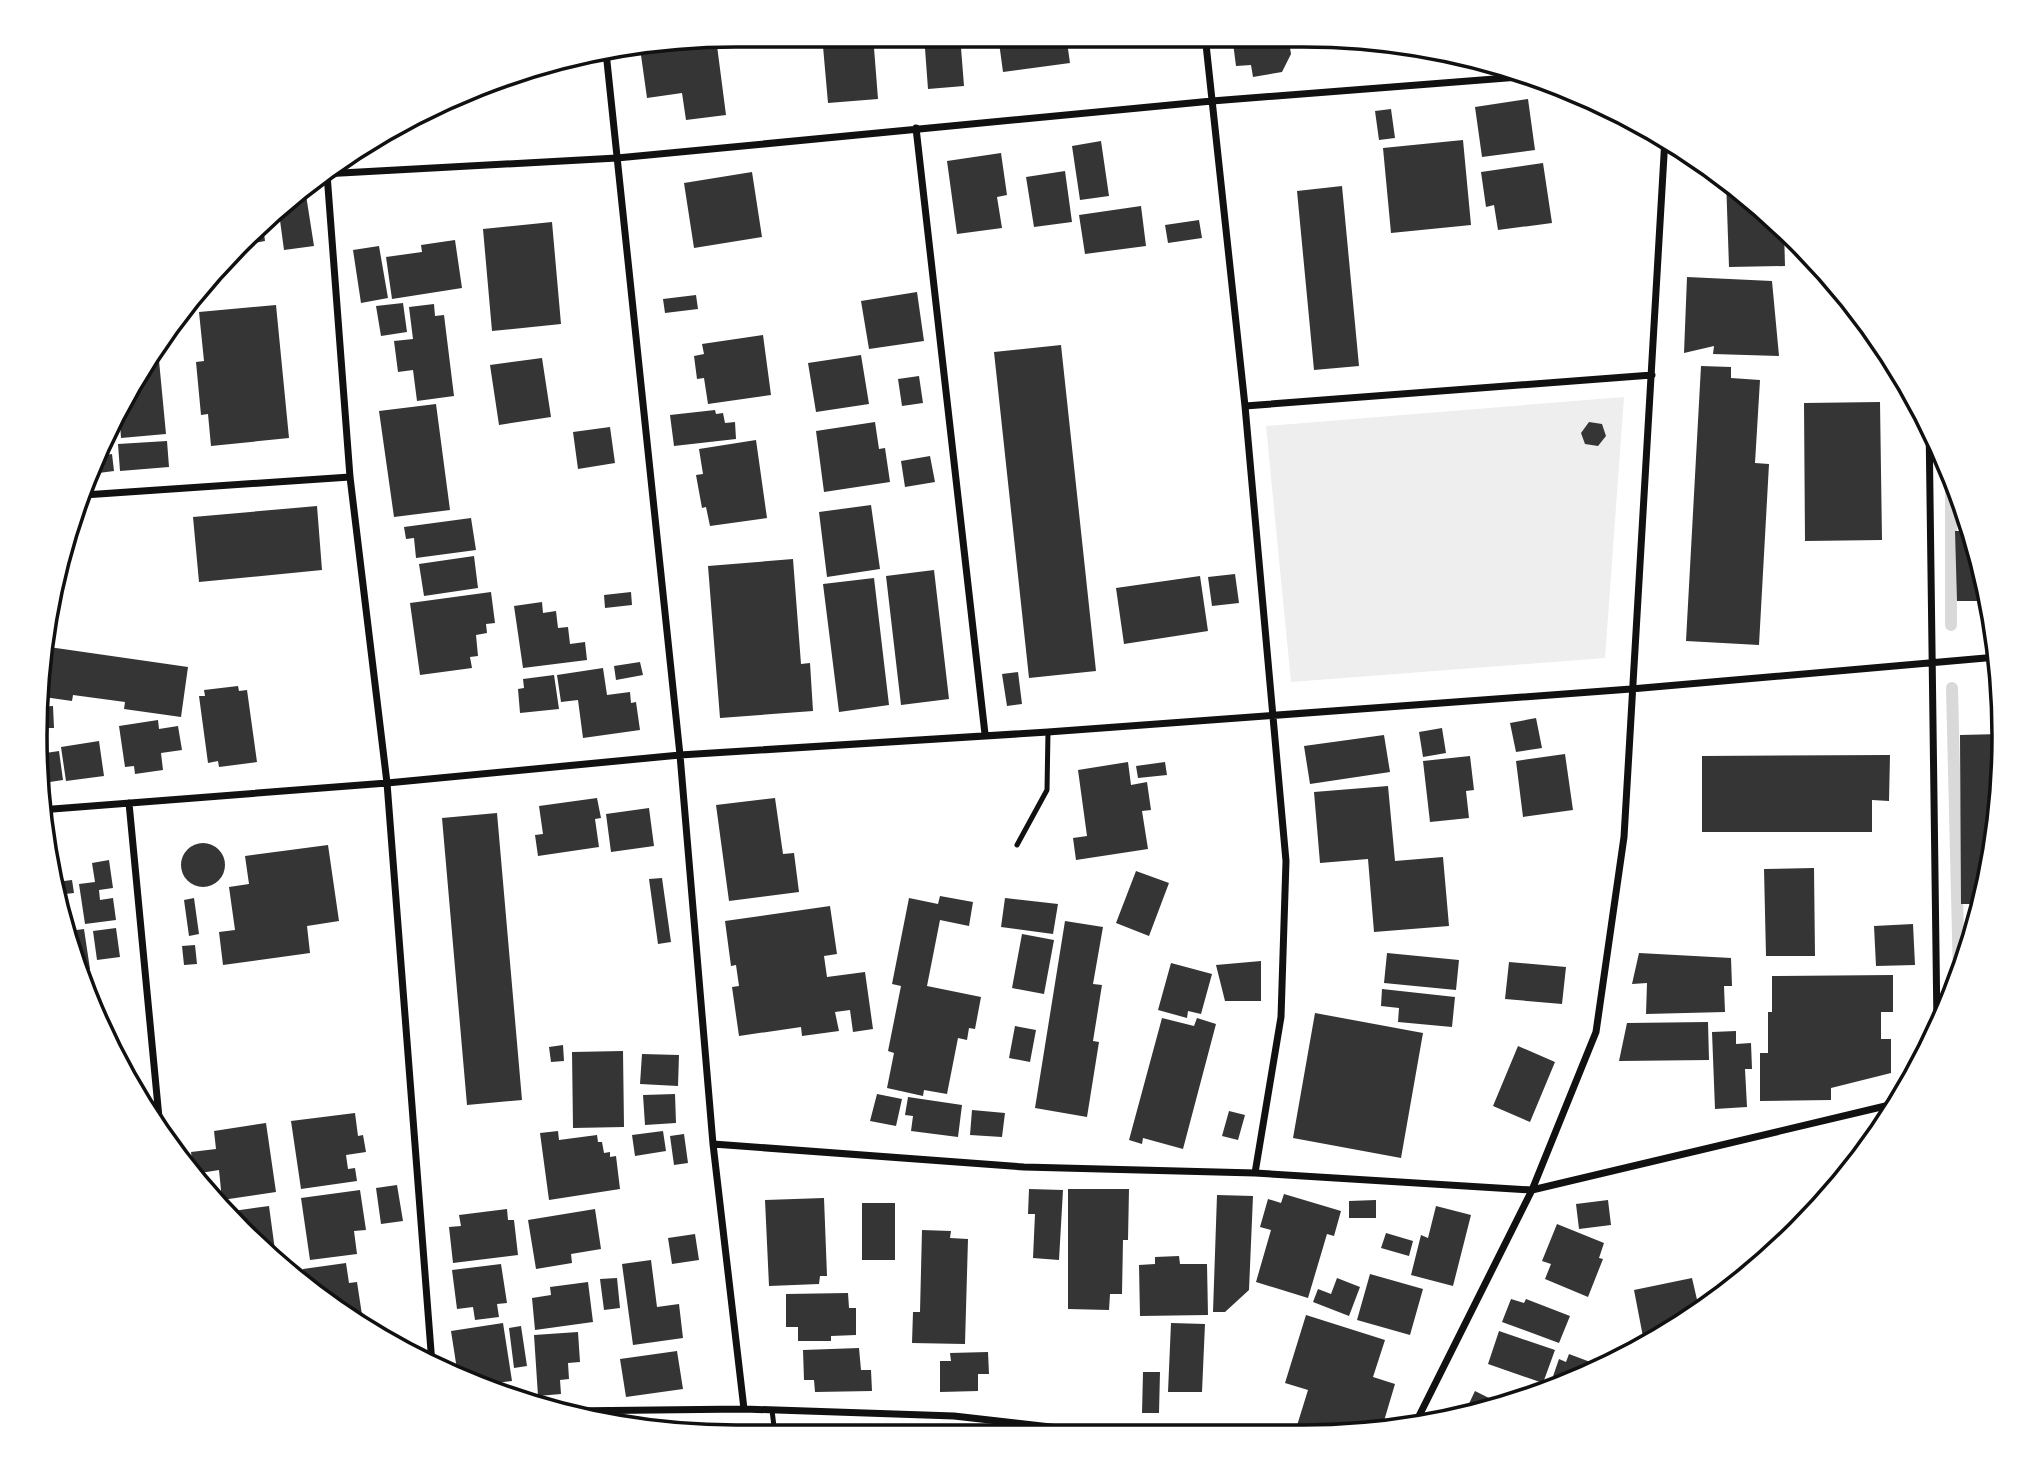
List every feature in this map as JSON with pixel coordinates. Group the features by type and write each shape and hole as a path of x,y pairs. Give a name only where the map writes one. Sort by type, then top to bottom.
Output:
{"street":[{"path":"1206,47 1245,406 1286,861 1281,1017 1255,1173"},
{"path":"607,59 680,755 713,1144 744,1409"},
{"path":"339,173 617,158 1212,101 1505,78"},
{"path":"916,128 985,734"},
{"path":"1420,1415 1532,1190 1596,1032 1624,837 1664,150"},
{"path":"326,183 349,477 387,783 431,1354"},
{"path":"1245,406 1652,375"},
{"path":"1929,450 1937,1005"},
{"path":"92,494 349,477"},
{"path":"51,809 387,783 680,755 1048,732 1631,689 1987,658"},
{"path":"129,803 158,1110"},
{"path":"713,1144 1024,1167 1255,1173 1532,1190 1883,1106"},
{"path":"597,1411 744,1409 954,1416 1033,1425"}],"lane":[{"path":"1017,845 1047,790 1048,732"},
{"path":"772,1410 774,1425"}],"shaded area":[{"path":"1624,397 1605,658 1291,682 1266,426"}],"building":[{"path":"823,47 874,47 878,99 828,103"},
{"path":"925,47 961,47 964,86 928,89"},
{"path":"1000,47 1068,47 1070,63 1003,72"},
{"path":"1234,47 1290,47 1291,54 1282,72 1253,77 1251,65 1236,66"},
{"path":"717,48 726,115 686,120 682,93 647,98 641,54"},
{"path":"1528,99 1535,150 1482,157 1475,107"},
{"path":"1391,109 1395,138 1379,140 1375,111"},
{"path":"1463,140 1471,225 1391,233 1383,148"},
{"path":"1101,141 1109,196 1080,200 1072,146"},
{"path":"1001,153 1007,195 997,197 1002,228 957,234 947,161"},
{"path":"1543,163 1552,223 1498,230 1494,205 1486,207 1481,172"},
{"path":"1065,171 1072,222 1034,227 1026,177"},
{"path":"752,172 762,237 694,248 684,183"},
{"path":"1342,186 1359,366 1314,370 1297,191"},
{"path":"1726,194 1784,244 1785,266 1729,267"},
{"path":"307,198 314,246 284,250 280,220"},
{"path":"1141,206 1146,246 1085,254 1079,215"},
{"path":"1199,220 1202,238 1168,243 1165,225"},
{"path":"552,222 561,324 492,331 483,229"},
{"path":"455,240 462,288 392,299 386,257 422,252 421,245"},
{"path":"379,246 388,298 361,303 353,250"},
{"path":"1687,277 1772,281 1779,356 1713,354 1714,346 1684,353"},
{"path":"917,292 924,341 869,349 861,301"},
{"path":"696,295 698,309 665,313 663,299"},
{"path":"403,303 407,332 381,336 376,306"},
{"path":"434,304 435,316 444,315 454,396 417,401 413,370 398,372 394,341 413,339 409,307"},
{"path":"276,305 289,438 211,446 208,414 201,415 196,362 204,361 199,312"},
{"path":"763,335 771,395 708,404 704,378 697,379 694,356 704,354 702,344"},
{"path":"1061,345 1096,671 1029,678 994,352"},
{"path":"861,355 869,404 816,412 808,363"},
{"path":"542,358 551,417 499,425 490,365"},
{"path":"159,360 166,434 121,438 120,427"},
{"path":"1701,366 1731,367 1731,378 1760,380 1755,463 1769,464 1759,645 1686,641"},
{"path":"919,376 923,403 902,406 898,379"},
{"path":"1880,402 1882,540 1805,541 1804,403"},
{"path":"436,404 450,510 394,517 379,411"},
{"path":"715,410 716,414 723,413 725,423 735,422 736,439 674,446 670,415"},
{"path":"875,422 879,449 885,448 890,482 824,492 816,431"},
{"path":"1589,422 1602,424 1606,436 1598,446 1585,444 1581,433"},
{"path":"610,427 615,463 578,469 573,432"},
{"path":"756,440 767,518 710,526 706,507 702,508 696,475 703,474 699,449"},
{"path":"167,441 169,467 120,471 118,444"},
{"path":"112,454 114,471 100,473 100,472 108,455"},
{"path":"930,456 935,482 905,487 901,461"},
{"path":"871,505 880,569 827,577 819,512"},
{"path":"317,506 322,570 199,582 193,517"},
{"path":"471,518 476,550 416,558 414,538 406,539 404,527"},
{"path":"1955,531 1960,531 1979,601 1957,601"},
{"path":"474,556 478,588 424,596 419,564"},
{"path":"793,559 801,664 810,663 813,711 720,718 708,566"},
{"path":"934,570 949,699 901,705 886,576"},
{"path":"1235,574 1239,603 1212,606 1208,577"},
{"path":"1200,576 1208,631 1124,644 1116,588"},
{"path":"874,578 889,705 839,712 823,584"},
{"path":"491,592 495,623 486,624 487,633 476,635 478,656 470,657 472,668 420,675 410,603"},
{"path":"631,592 632,605 605,608 604,595"},
{"path":"542,602 543,613 556,611 558,628 568,627 570,644 585,642 587,660 523,668 514,606"},
{"path":"53,648 188,667 181,717 124,709 125,702 73,695 72,701 49,698"},
{"path":"640,662 643,675 616,680 614,666"},
{"path":"603,668 607,695 630,692 631,703 636,702 640,730 583,738 578,700 561,702 557,675"},
{"path":"1018,672 1022,704 1007,706 1002,674"},
{"path":"554,675 559,709 520,713 518,689 524,688 523,679"},
{"path":"238,686 239,691 247,690 257,762 219,767 218,761 208,763 199,696 205,696 204,690"},
{"path":"48,706 53,706 54,728 47,728"},
{"path":"1536,718 1542,748 1516,752 1510,723"},
{"path":"158,720 159,729 178,726 182,750 161,753 163,770 135,774 134,766 125,767 119,726"},
{"path":"1442,728 1446,753 1423,757 1419,732"},
{"path":"1992,734 1986,826 1970,904 1961,904 1960,735"},
{"path":"1384,735 1390,772 1310,784 1304,746"},
{"path":"99,741 104,776 66,781 61,747"},
{"path":"59,751 63,780 49,782 48,753"},
{"path":"1565,754 1573,810 1523,817 1516,761"},
{"path":"1890,755 1889,801 1872,800 1872,832 1702,832 1702,756"},
{"path":"1470,756 1474,790 1466,791 1469,818 1430,822 1423,761"},
{"path":"1128,762 1131,785 1147,782 1151,810 1142,811 1148,849 1076,860 1073,838 1087,836 1078,770"},
{"path":"1165,762 1167,775 1138,778 1136,766"},
{"path":"1388,786 1395,861 1443,857 1449,926 1374,932 1368,859 1320,863 1314,792"},
{"path":"597,798 601,818 595,819 599,847 538,856 535,835 543,834 539,806"},
{"path":"775,798 783,854 794,853 799,892 729,901 716,805"},
{"path":"649,808 654,846 611,852 606,814"},
{"path":"497,813 522,1100 467,1105 442,818"},
{"path":"203,843 218,850 225,865 218,880 203,887 188,880 181,865 188,850"},
{"path":"328,845 339,921 307,926 310,953 223,965 219,932 235,930 229,887 249,884 245,856"},
{"path":"109,860 113,888 99,890 100,900 113,898 116,920 85,924 79,884 95,882 92,863"},
{"path":"1814,868 1815,956 1766,956 1764,869"},
{"path":"1136,871 1169,883 1149,936 1116,923"},
{"path":"662,878 671,942 658,944 649,879"},
{"path":"72,880 74,893 66,894 63,881"},
{"path":"940,896 973,902 969,926 940,920 927,986 981,997 975,1029 969,1028 967,1040 958,1038 947,1094 924,1090 923,1096 887,1088 894,1053 888,1051 901,986 892,984 909,898 938,904"},
{"path":"194,898 199,934 189,936 184,900"},
{"path":"1005,898 1058,904 1053,934 1001,927"},
{"path":"830,906 837,954 824,956 827,977 865,972 873,1029 853,1032 850,1010 835,1012 839,1031 802,1036 801,1027 739,1036 732,987 739,986 736,965 731,966 725,921"},
{"path":"1065,921 1103,927 1093,984 1102,985 1093,1041 1099,1042 1087,1117 1035,1108"},
{"path":"1913,924 1915,965 1876,966 1874,926"},
{"path":"116,928 120,957 97,960 93,931"},
{"path":"84,929 90,969 84,957 76,930"},
{"path":"1022,934 1054,940 1044,994 1012,988"},
{"path":"195,945 197,964 184,965 182,946"},
{"path":"1387,953 1459,960 1456,990 1384,983"},
{"path":"1639,953 1731,958 1732,986 1724,986 1725,1012 1646,1014 1647,983 1632,984"},
{"path":"1261,961 1261,1001 1225,1001 1216,965"},
{"path":"1509,962 1566,967 1562,1004 1505,999"},
{"path":"1171,963 1212,974 1201,1014 1188,1011 1187,1018 1158,1010"},
{"path":"1893,975 1893,1012 1881,1012 1881,1039 1891,1039 1891,1073 1831,1088 1831,1100 1760,1101 1760,1053 1768,1053 1768,1012 1772,1012 1772,976"},
{"path":"1382,989 1455,997 1452,1027 1398,1022 1399,1008 1381,1006"},
{"path":"1315,1013 1423,1033 1401,1158 1293,1138"},
{"path":"1162,1018 1194,1026 1197,1018 1216,1024 1183,1149 1143,1138 1142,1144 1129,1140"},
{"path":"1708,1022 1709,1060 1619,1061 1627,1023"},
{"path":"1015,1026 1036,1030 1030,1062 1009,1058"},
{"path":"1736,1031 1736,1044 1751,1043 1752,1069 1745,1069 1747,1107 1715,1109 1712,1032"},
{"path":"563,1045 564,1061 551,1062 549,1047"},
{"path":"1518,1046 1555,1062 1530,1122 1493,1106"},
{"path":"623,1051 624,1127 573,1128 572,1052"},
{"path":"642,1054 679,1055 678,1086 640,1084"},
{"path":"675,1094 676,1123 645,1125 643,1095"},
{"path":"877,1094 902,1099 896,1126 870,1121"},
{"path":"908,1097 962,1105 958,1137 911,1131 913,1116 905,1115"},
{"path":"972,1110 1005,1113 1002,1137 970,1135"},
{"path":"1229,1111 1245,1115 1238,1140 1222,1136"},
{"path":"355,1113 358,1136 363,1135 366,1152 346,1155 348,1169 355,1168 357,1181 301,1189 291,1121"},
{"path":"266,1123 276,1192 227,1199 221,1194 219,1170 204,1172 192,1157 191,1152 216,1149 214,1131"},
{"path":"558,1131 559,1140 597,1135 598,1142 602,1142 604,1153 610,1152 610,1157 616,1156 620,1189 549,1200 540,1133"},
{"path":"663,1131 666,1151 635,1156 632,1135"},
{"path":"684,1134 688,1163 674,1165 670,1136"},
{"path":"397,1185 403,1221 381,1224 376,1188"},
{"path":"1029,1189 1063,1190 1059,1260 1033,1258 1035,1214 1028,1214"},
{"path":"1068,1189 1129,1189 1128,1240 1123,1240 1122,1294 1110,1294 1109,1310 1068,1309"},
{"path":"360,1190 366,1230 354,1231 357,1254 310,1260 301,1198"},
{"path":"1284,1194 1341,1211 1334,1236 1327,1234 1308,1298 1256,1282 1271,1230 1260,1227 1268,1199 1281,1203"},
{"path":"1217,1195 1253,1196 1249,1290 1225,1312 1213,1312"},
{"path":"824,1198 827,1276 820,1276 819,1284 769,1286 765,1200"},
{"path":"1376,1200 1376,1218 1349,1218 1349,1201"},
{"path":"1608,1200 1611,1225 1579,1229 1576,1204"},
{"path":"862,1203 895,1203 895,1260 862,1260"},
{"path":"269,1206 275,1247 249,1223 237,1210"},
{"path":"1436,1206 1471,1215 1453,1286 1411,1275 1421,1235 1428,1238"},
{"path":"507,1209 508,1220 514,1220 518,1255 453,1263 449,1227 461,1226 459,1215"},
{"path":"595,1209 601,1249 571,1254 572,1263 536,1269 528,1220"},
{"path":"1557,1224 1604,1243 1599,1258 1603,1259 1588,1297 1545,1279 1551,1264 1542,1261"},
{"path":"922,1230 951,1231 950,1238 968,1239 965,1344 912,1343 913,1312 920,1312"},
{"path":"1386,1233 1413,1241 1409,1256 1381,1248"},
{"path":"695,1234 699,1260 672,1264 668,1238"},
{"path":"1179,1256 1180,1264 1207,1264 1208,1315 1140,1316 1139,1265 1155,1264 1155,1257"},
{"path":"651,1260 657,1307 679,1304 683,1338 633,1345 622,1264"},
{"path":"346,1263 349,1283 357,1282 362,1314 317,1282 303,1269"},
{"path":"501,1264 507,1303 497,1304 499,1317 475,1320 473,1307 457,1309 452,1270"},
{"path":"1370,1274 1423,1289 1410,1335 1357,1320"},
{"path":"617,1278 620,1308 604,1310 600,1279"},
{"path":"1337,1278 1360,1287 1349,1316 1313,1302 1318,1289 1331,1294"},
{"path":"1692,1278 1697,1301 1643,1335 1634,1290"},
{"path":"588,1282 593,1322 535,1330 532,1298 551,1295 550,1287"},
{"path":"848,1293 849,1308 856,1308 856,1335 831,1336 831,1341 798,1341 798,1327 786,1327 786,1294"},
{"path":"1511,1299 1524,1303 1526,1299 1570,1316 1559,1343 1502,1322"},
{"path":"1306,1315 1385,1340 1373,1377 1395,1384 1384,1420 1297,1425 1308,1390 1285,1383"},
{"path":"503,1323 512,1381 500,1382 456,1365 451,1331"},
{"path":"1171,1323 1205,1324 1202,1392 1168,1392"},
{"path":"521,1326 527,1366 514,1368 509,1328"},
{"path":"1499,1331 1555,1350 1544,1381 1540,1382 1488,1364"},
{"path":"578,1332 580,1362 568,1363 569,1379 560,1380 561,1394 538,1395 534,1335"},
{"path":"859,1348 861,1370 871,1370 872,1391 815,1392 814,1380 804,1380 803,1350"},
{"path":"677,1351 683,1389 626,1397 620,1359"},
{"path":"988,1352 989,1374 978,1374 978,1391 940,1392 940,1361 951,1361 950,1353"},
{"path":"1569,1354 1590,1362 1553,1377 1559,1359 1566,1362"},
{"path":"1143,1372 1160,1372 1159,1413 1142,1413"},
{"path":"1475,1391 1490,1398 1481,1401 1469,1404"}],"waterway":[{"path":"1951,504 1951,625"},
{"path":"1952,688 1958,946"}]}
